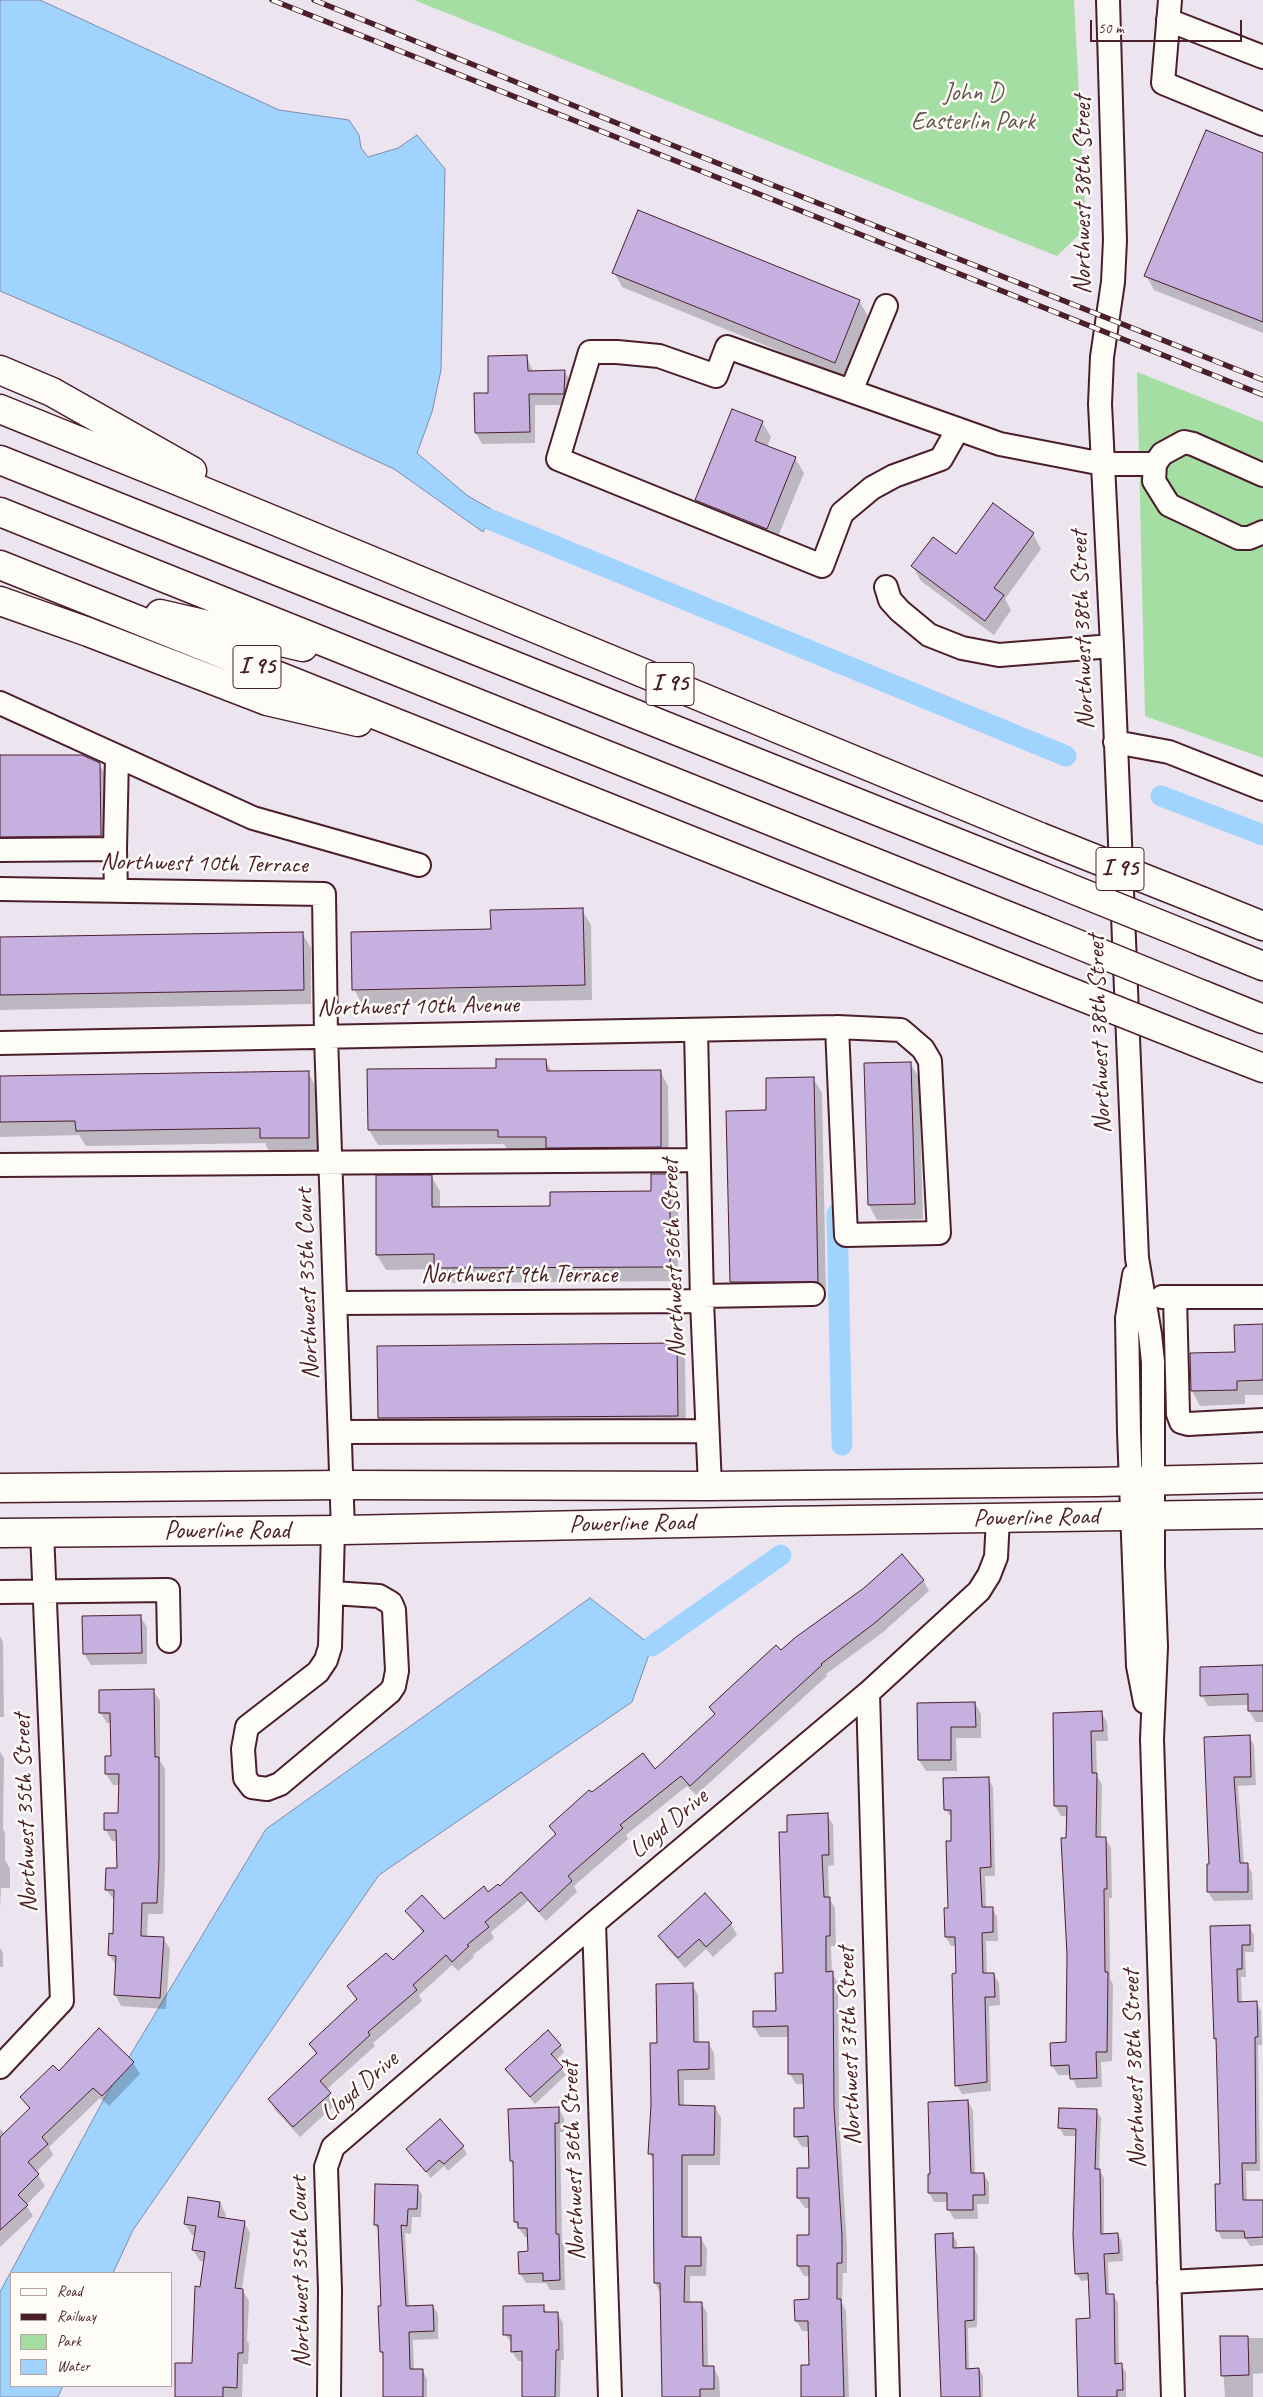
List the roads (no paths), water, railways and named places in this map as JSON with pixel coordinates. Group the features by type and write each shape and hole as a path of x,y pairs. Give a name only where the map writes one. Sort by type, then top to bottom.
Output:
{"main road":[{"path":"0,370 52,392 300,531"},
{"name":"I 95","path":"0,410 300,531 1040,837 1263,926"},
{"path":"0,460 1263,966"},
{"path":"0,512 1263,1019"},
{"name":"I 95","path":"0,565 1263,1068"},
{"path":"69,592 394,669"},
{"path":"0,601 88,632 268,701 446,743"},
{"name":"Powerline Road","path":"0,1488 342,1485 710,1486 1263,1478"},
{"name":"Powerline Road","path":"0,1533 338,1530 1263,1514"}],"street":[{"name":"Northwest 38th Street","path":"1108,0 1115,240 1112,291 1102,357 1100,404 1112,646 1136,1258 1144,1297 1153,1362 1142,1481"},
{"path":"1263,57 1169,10 1163,83 1263,124"},
{"path":"852,391 886,306"},
{"path":"958,429 941,459 894,476 872,488 842,513 822,566 558,459 590,352 617,352 659,356 716,376 727,347 852,391 1000,444 1103,464 1155,464"},
{"path":"1263,475 1193,444 1184,442 1162,454 1155,464 1154,482 1169,505 1239,538 1249,538 1263,532"},
{"path":"886,586 890,600 900,611 929,635 962,648 999,655 1112,646"},
{"path":"0,703 253,818 419,865"},
{"path":"1115,742 1169,752 1263,789"},
{"path":"116,890 117,756"},
{"path":"0,850 115,849"},
{"name":"Northwest 10th Terrace","path":"0,889 324,894 326,1037"},
{"name":"Northwest 10th Avenue","path":"0,1043 837,1027 901,1030 924,1049 930,1061 939,1233 846,1235 837,1027"},
{"name":"Northwest 36th Street","path":"696,1030 702,1299 710,1486"},
{"name":"Northwest 35th Court","path":"326,1037 342,1485 333,1593 332,1632 326,1660 318,1672 250,1723 245,1732 245,1778 252,1787 267,1789 280,1784 390,1692 394,1686 397,1671 394,1610 391,1603 379,1596 333,1593"},
{"path":"0,1164 331,1164 699,1160"},
{"name":"Northwest 38th Street","path":"1136,1258 1127,1318 1142,1481 1143,1517 1138,1666 1152,1739 1173,2397"},
{"name":"Northwest 9th Terrace","path":"336,1303 702,1299 813,1294"},
{"path":"1144,1297 1263,1297"},
{"path":"1175,1298 1178,1414 1181,1422 1188,1424 1263,1420"},
{"path":"340,1432 707,1430"},
{"name":"Lloyd Drive","path":"334,2147 594,1923 868,1693 982,1587 996,1556 998,1518"},
{"name":"Northwest 35th Street","path":"0,2067 62,2002 42,1532"},
{"path":"0,1592 168,1590 169,1641"},
{"name":"Northwest 37th Street","path":"868,1693 888,2397"},
{"name":"Northwest 36th Street","path":"594,1923 610,2397"},
{"name":"Northwest 35th Court","path":"330,2397 330,2290 326,2167 334,2147"},
{"path":"1170,2282 1263,2278"}],"water":[{"path":"0,0 40,0 279,110 349,120 359,135 361,148 368,157 398,148 417,135 445,169 441,370 432,412 417,453 468,496 491,509 483,532 394,469 121,343 0,291"},
{"path":"590,1598 652,1646 632,1702 379,1875 133,2230 113,2272 11,2272 104,2099 266,1829"},
{"path":"10,2273 10,2387 63,2387 58,2397 0,2397 0,2292"}],"waterway":[{"path":"489,519 1066,756"},
{"path":"1161,796 1263,835"},
{"path":"837,1214 842,1445"},
{"path":"652,1646 781,1555"}],"railway":[{"path":"272,0 1263,395"},
{"path":"314,0 619,124 1263,380"}],"park label":[{"name":"John D Easterlin Park","path":"973,108"}]}
